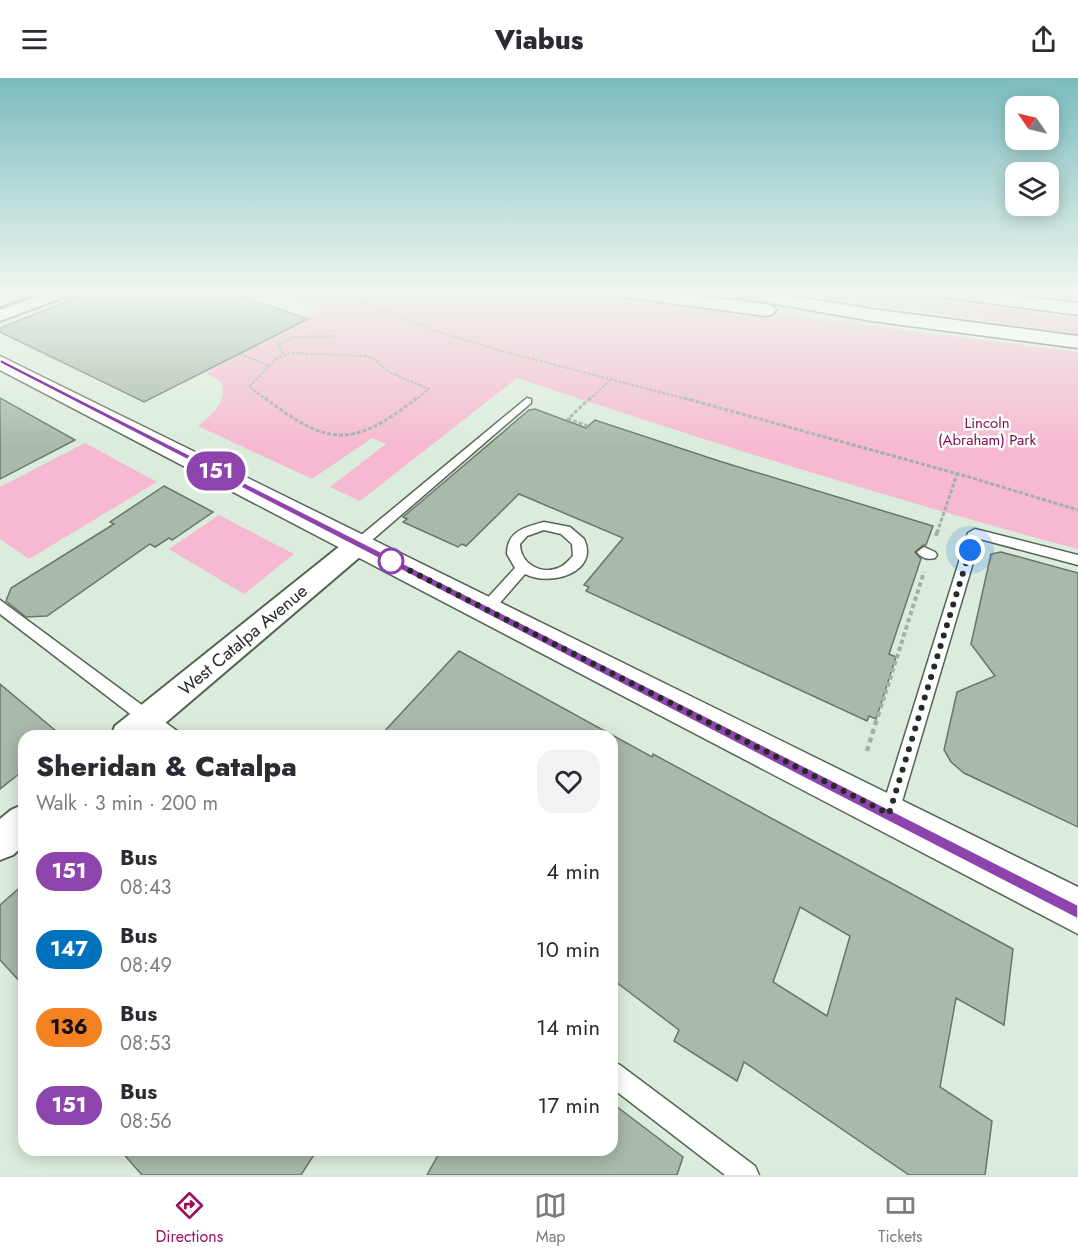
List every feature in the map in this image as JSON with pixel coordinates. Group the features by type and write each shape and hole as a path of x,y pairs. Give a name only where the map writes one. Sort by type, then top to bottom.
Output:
{"main road":[{"path":"0,362 1078,911"}],"street":[{"name":"West Catalpa Avenue","path":"138,728 359,544"},
{"path":"0,842 18,827"}],"lane":[{"path":"359,544 527,401"},
{"path":"555,527 574,535 579,542 580,558 566,571 544,575 523,568 512,554 512,546 516,538 524,532 533,528 555,527"},
{"path":"889,814 975,533 1078,560"},
{"path":"486,609 523,568"},
{"path":"0,606 138,728"},
{"path":"618,1077 746,1175"}],"path":[{"path":"280,344 283,354"},
{"path":"486,344 957,474 1078,510"},
{"path":"297,352 365,356 374,359 390,372 429,389 387,418 364,430 341,435 324,435 308,427 249,387 269,366 283,354 297,352"},
{"path":"240,354 269,366"},
{"path":"588,426 568,419 610,379"},
{"path":"867,751 927,554 957,474"}],"green space":[{"name":"Lincoln (Abraham) Park","path":"260,344 1016,344 1078,352 1078,549 796,468 517,378 360,501 330,487 386,444 372,438 312,479 198,426 217,407 223,389 221,382 206,373"},
{"path":"85,443 157,482 29,559 0,539 0,487"},
{"path":"219,515 294,554 244,594 169,549"}],"building":[{"path":"25,344 258,344 144,402"},
{"path":"0,398 75,440 0,479"},
{"path":"535,409 586,428 595,420 719,461 933,526 926,545 915,552 921,559 889,654 896,657 876,719 869,716 867,721 586,591 589,587 584,585 623,538 519,494 466,546 462,544 458,547 403,522 407,519 403,517 529,410"},
{"path":"164,486 213,512 172,540 169,538 155,547 150,544 47,616 26,617 6,601 11,588 114,524 110,522"},
{"path":"1001,552 1078,573 1078,827 964,773 951,762 944,750 957,692 995,676 971,644 991,554"},
{"path":"459,651 603,730 386,730"},
{"path":"0,684 55,730 18,730 18,775 0,789"},
{"path":"618,738 652,757 653,754 1013,949 1004,1025 956,998 940,1087 992,1121 985,1175 909,1175 744,1062 737,1081 674,1041 679,1030 618,984","holes":["800,907 850,936 827,1016 773,982"]},
{"path":"18,889 18,980 0,960 0,905"},
{"path":"618,1108 683,1157 677,1175 427,1175 438,1156 618,1156"},
{"path":"125,1156 313,1156 301,1175 142,1175"}],"bus line":[{"name":"151","path":"0,362 1078,911"}],"route":[{"path":"391,561 889,814 970,550"}]}
